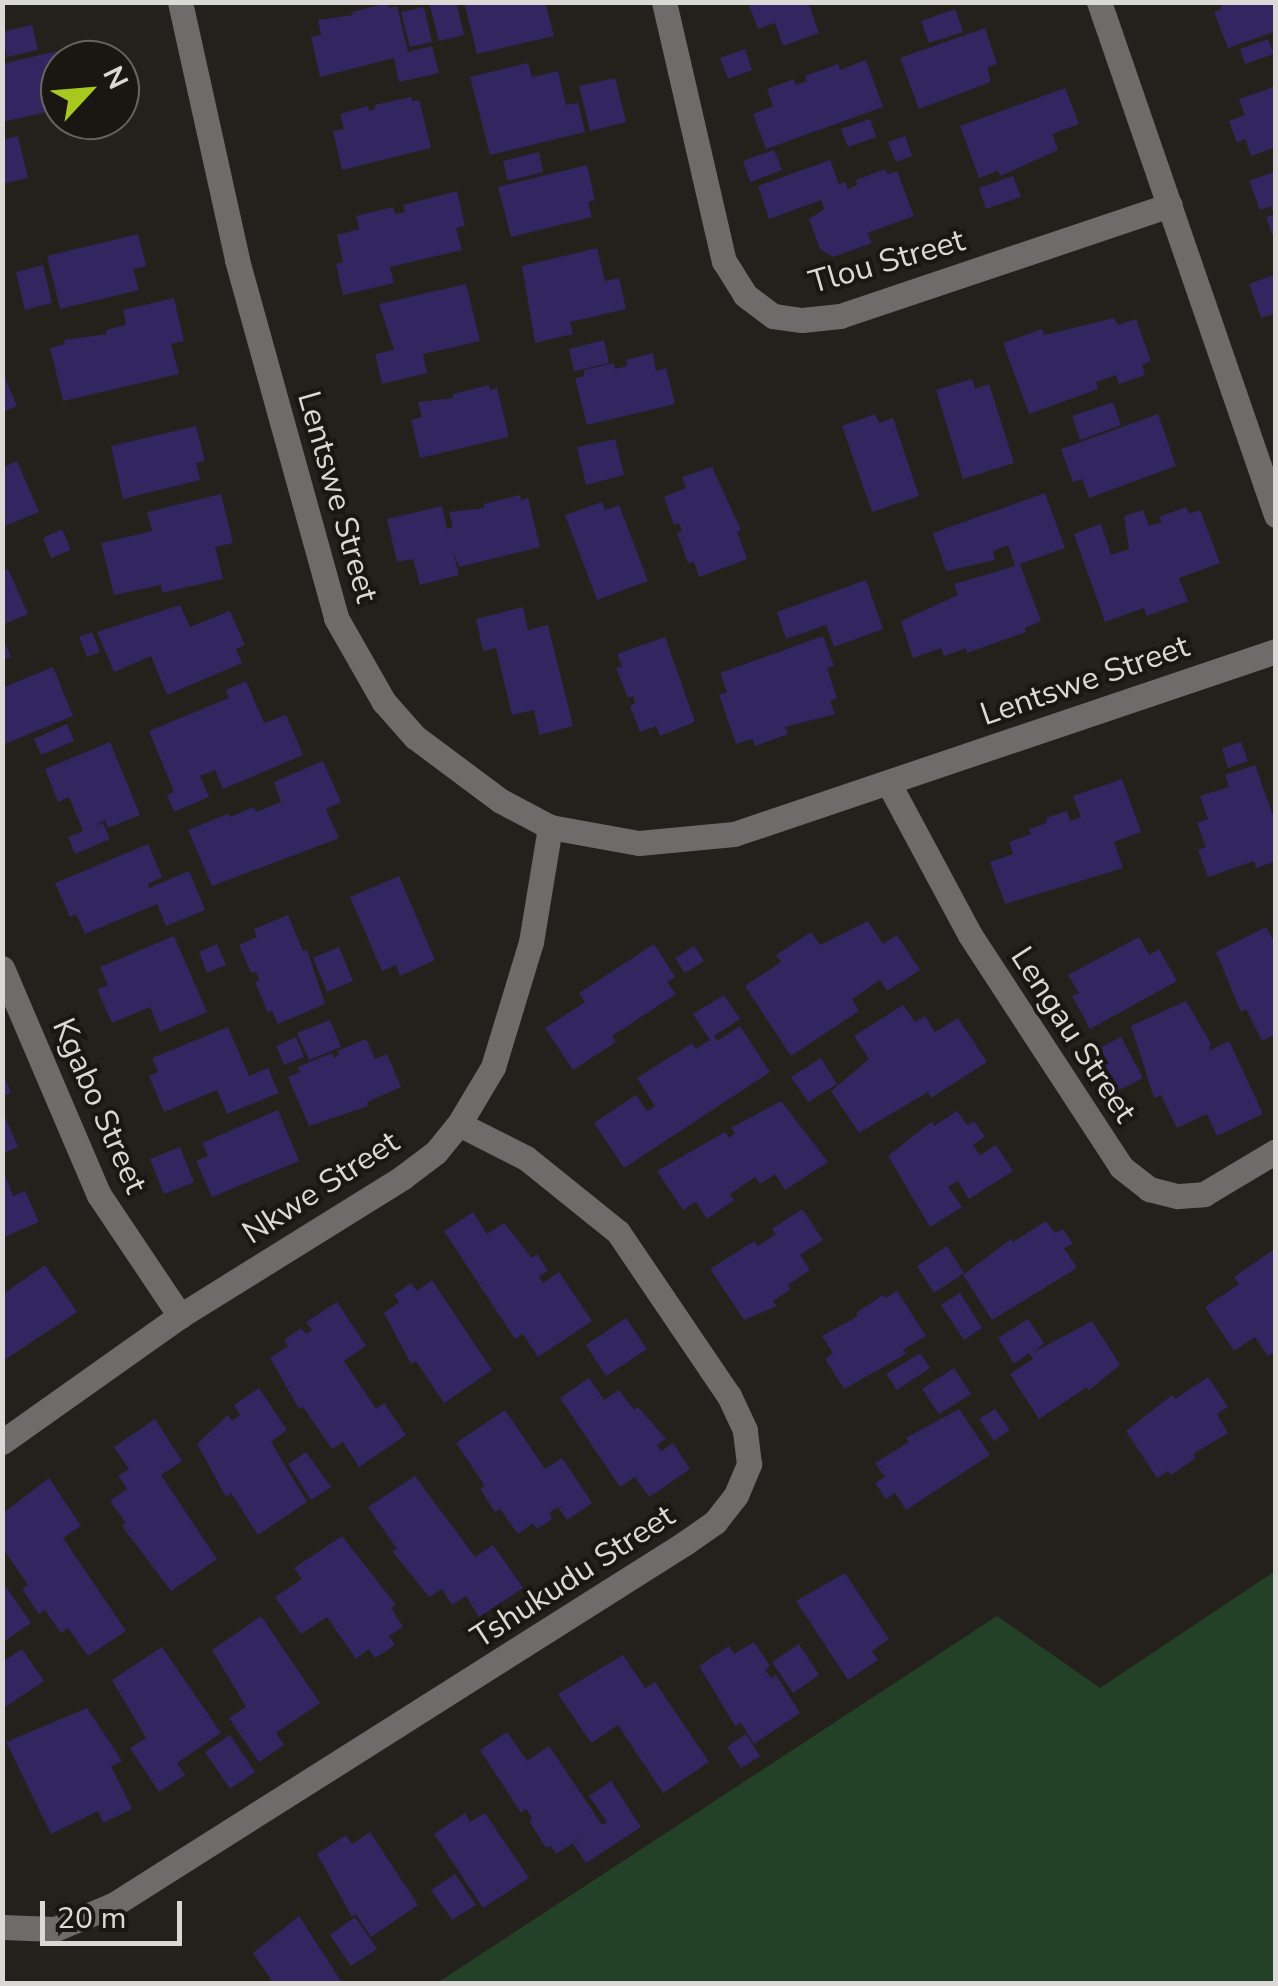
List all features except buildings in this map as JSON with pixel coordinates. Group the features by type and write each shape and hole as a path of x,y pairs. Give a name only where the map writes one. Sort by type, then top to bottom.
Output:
{"street":[{"name":"Lentswe Street","path":"180,2 236,260 336,618 384,702 415,737 458,773 550,827 639,843 734,834 1276,651"},
{"name":"Tlou Street","path":"664,2 724,261 745,295 773,316 802,320 840,316 1170,205"},
{"path":"1098,2 1276,515"},
{"name":"Lengau Street","path":"889,784 970,935 1122,1168 1149,1189 1178,1196 1204,1194 1276,1151"},
{"name":"Nkwe Street","path":"2,1442 180,1316 403,1177 436,1152 459,1124 493,1066 531,942 550,827"},
{"name":"Kgabo Street","path":"2,968 98,1195 180,1316"},
{"name":"Tshukudu Street","path":"2,1927 55,1929 112,1905 685,1543 715,1522 736,1496 749,1464 745,1430 729,1396 642,1264 618,1232 578,1196 526,1158 459,1124"}],"green space":[{"path":"1275,1571 1275,1983 437,1983 997,1616 1100,1688"}]}
